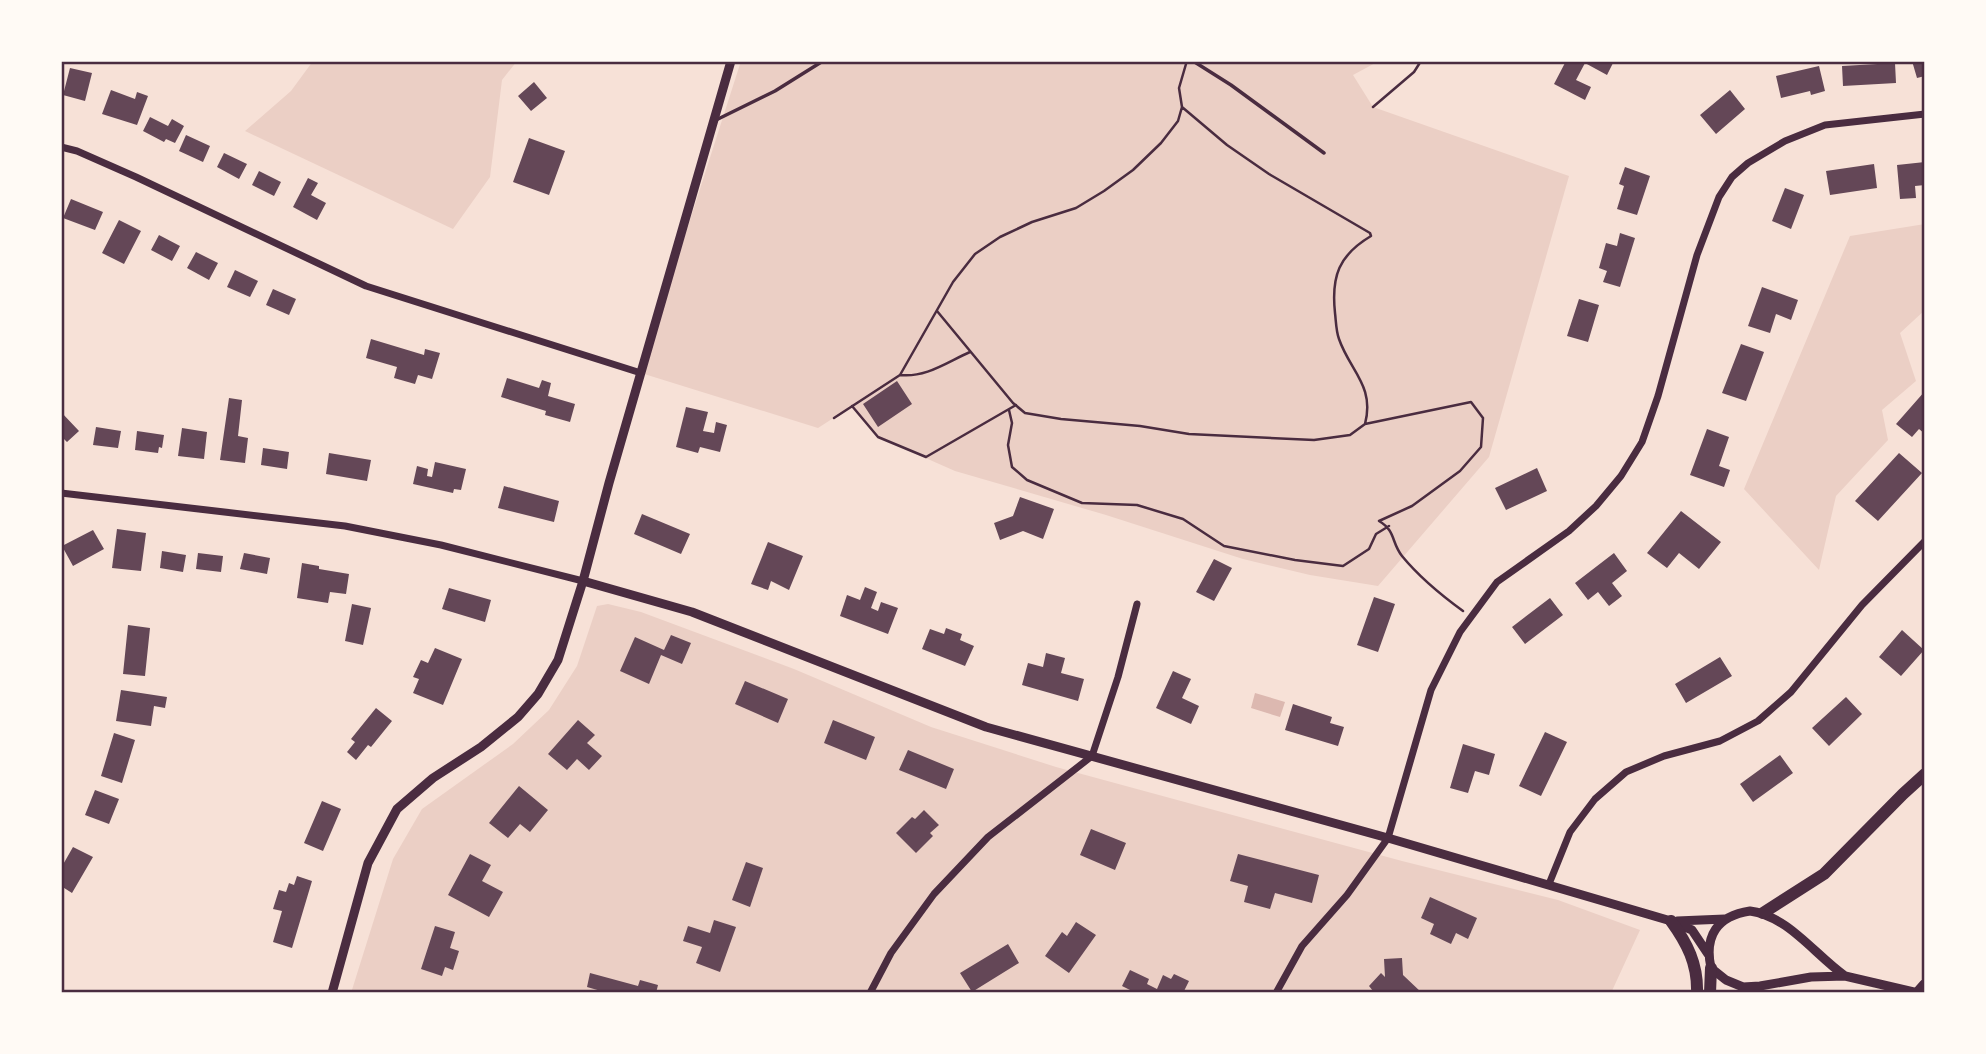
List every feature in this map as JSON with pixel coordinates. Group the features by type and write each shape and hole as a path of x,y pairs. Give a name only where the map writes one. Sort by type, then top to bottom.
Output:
{"highway":[{"path":"1763,913 1824,874 1925,774"},
{"path":"1671,921 1687,943 1695,965 1696,993"},
{"path":"1710,993 1711,968"},
{"path":"1918,993 1925,985"}],"street":[{"path":"332,993 368,863 397,809 433,778 481,747 518,718 538,694 558,660 583,582 731,61"},
{"path":"1276,993 1302,946 1347,895 1388,838 1431,690 1460,632 1497,582 1569,531 1596,506 1621,476 1642,442 1658,396 1697,255 1719,197 1732,177 1748,163 1785,141 1825,125 1925,114"},
{"path":"61,147 125,172 366,286 641,373"},
{"path":"61,493 345,526 441,545 692,612 986,727 1388,838 1671,921 1692,930 1708,954"},
{"path":"1549,884 1570,832 1595,799 1626,772 1664,757 1720,741 1758,721 1791,692 1863,605 1925,541"},
{"path":"870,993 891,953 934,894 980,845 1092,756 1118,677 1137,604"},
{"path":"1845,976 1782,922 1763,913 1737,913 1725,919 1710,940 1708,954 1711,968 1726,980 1743,987 1845,976 1918,993"},
{"path":"1671,921 1725,919"}],"lane":[{"path":"714,121 775,91 823,61"},
{"path":"1193,61 1231,85 1324,153"}],"path":[{"path":"834,418 900,375 953,282 975,254 1000,237 1032,222 1076,208 1133,170 1161,143 1178,121 1182,107 1179,88 1187,61"},
{"path":"1373,107 1414,72 1421,61"},
{"path":"1182,107 1227,145 1269,174 1370,233 1371,236 1355,246 1339,265 1333,293 1338,338 1367,395 1368,410 1364,424"},
{"path":"937,311 1025,413 1189,434 1285,440 1338,438 1350,435 1364,424 1471,401 1483,418 1481,447 1461,471 1412,506 1379,521 1389,526 1400,554 1433,589 1471,617"},
{"path":"900,375 922,374 971,352"},
{"path":"852,406 877,437 926,457 1016,405"},
{"path":"1009,410 1012,423 1008,445 1012,467 1027,480 1082,503 1137,505 1184,519 1224,546 1343,566 1369,549 1376,534 1389,526"}],"shaded area":[{"path":"313,61 517,61 502,80 490,177 453,229 245,131 291,91"},
{"path":"741,61 1379,61 1353,75 1373,107 1569,176 1489,457 1378,586 1310,575 1243,559 955,471 878,437 852,406 818,428 641,373"},
{"path":"1925,224 1925,310 1900,333 1916,381 1882,410 1888,440 1836,496 1819,570 1744,489 1850,236"},
{"path":"608,604 641,612 794,669 931,727 1056,767 1402,861 1558,900 1640,930 1611,993 351,993 393,859 422,809 513,744 549,710 577,666 597,606"},
{"path":"1255,693 1285,702 1280,717 1251,708"}],"building":[{"path":"1566,61 1614,61 1607,75 1585,63 1576,80 1591,87 1585,100 1554,84"},
{"path":"1912,61 1925,61 1925,76 1917,78"},
{"path":"1895,63 1896,83 1843,86 1842,66"},
{"path":"1819,66 1825,91 1811,95 1810,91 1781,98 1776,76"},
{"path":"70,68 92,73 85,101 63,95"},
{"path":"534,82 547,98 531,111 518,96"},
{"path":"111,90 135,99 137,92 148,96 137,125 102,114"},
{"path":"1730,90 1745,109 1716,134 1700,115"},
{"path":"150,117 168,126 172,119 184,126 175,143 166,139 164,142 143,131"},
{"path":"186,135 210,146 203,162 179,151"},
{"path":"529,138 565,151 549,195 513,182"},
{"path":"224,153 247,164 239,179 217,167"},
{"path":"1925,162 1925,185 1915,186 1916,198 1900,199 1897,165"},
{"path":"1874,164 1877,188 1830,195 1826,171"},
{"path":"1625,167 1650,176 1637,215 1617,209 1624,186 1619,184"},
{"path":"259,171 281,182 274,196 252,185"},
{"path":"308,178 318,183 311,195 326,203 317,220 293,207"},
{"path":"1785,188 1804,195 1791,229 1772,221"},
{"path":"71,199 103,212 95,230 63,218"},
{"path":"119,220 141,231 124,264 102,253"},
{"path":"1620,233 1635,238 1620,287 1603,282 1607,271 1599,268 1606,243 1617,246"},
{"path":"159,235 180,246 172,261 151,250"},
{"path":"196,252 218,263 209,280 187,268"},
{"path":"235,270 258,281 250,297 227,287"},
{"path":"1762,287 1798,300 1791,320 1776,314 1770,333 1748,326"},
{"path":"273,289 296,299 289,315 266,305"},
{"path":"1579,299 1599,305 1588,342 1567,336"},
{"path":"371,339 424,355 425,349 440,353 432,379 418,375 415,384 394,378 397,367 366,358"},
{"path":"1741,344 1764,352 1746,401 1722,393"},
{"path":"507,378 539,388 542,380 551,383 548,396 575,404 570,422 545,415 546,411 501,397"},
{"path":"897,381 912,404 878,427 863,404"},
{"path":"1925,391 1925,434 1919,429 1912,437 1896,424"},
{"path":"229,398 242,400 238,436 248,438 245,463 220,460"},
{"path":"686,407 708,412 703,431 714,433 716,422 727,425 720,452 700,447 698,453 676,447"},
{"path":"61,412 79,431 67,442 61,436"},
{"path":"96,427 121,431 118,448 93,445"},
{"path":"182,428 207,432 204,459 178,456"},
{"path":"1707,429 1729,437 1719,466 1730,470 1724,487 1690,475"},
{"path":"137,431 164,435 162,448 159,447 158,453 135,450"},
{"path":"263,448 289,452 287,469 261,465"},
{"path":"329,453 371,460 367,481 326,474"},
{"path":"1899,453 1922,473 1878,521 1855,501"},
{"path":"435,462 466,469 461,490 454,489 453,493 413,484 417,466 428,469 427,476 432,477"},
{"path":"1537,468 1547,491 1506,510 1495,488"},
{"path":"504,486 559,501 554,522 498,508"},
{"path":"1020,497 1054,509 1043,539 1023,531 1000,540 994,523 1013,516"},
{"path":"1681,511 1721,542 1699,569 1679,553 1667,568 1647,553"},
{"path":"642,514 690,534 681,554 634,534"},
{"path":"117,529 146,533 141,571 112,568"},
{"path":"93,530 104,549 73,566 62,546"},
{"path":"768,542 803,556 789,590 771,581 768,590 751,584"},
{"path":"162,551 186,555 183,572 160,568"},
{"path":"198,553 223,556 221,572 196,569"},
{"path":"244,553 270,558 267,574 240,569"},
{"path":"1614,553 1627,571 1612,583 1622,596 1609,606 1598,592 1588,600 1575,583"},
{"path":"1214,559 1232,568 1214,601 1196,592"},
{"path":"302,563 349,574 346,594 330,592 328,603 297,598"},
{"path":"865,587 877,592 871,608 878,611 881,602 898,608 888,634 840,616 847,595 860,600"},
{"path":"449,588 491,600 485,622 442,609"},
{"path":"1374,597 1395,604 1378,652 1357,645"},
{"path":"1550,598 1563,615 1525,644 1512,627"},
{"path":"352,604 371,608 363,645 345,641"},
{"path":"128,625 150,628 145,676 123,674"},
{"path":"946,628 962,634 960,640 974,646 965,666 922,649 930,629 944,634"},
{"path":"1902,630 1924,650 1901,676 1879,657"},
{"path":"671,635 691,643 682,664 661,655 649,684 620,671 635,637 664,650"},
{"path":"435,648 462,659 443,705 413,693 419,679 413,677 421,660 428,663"},
{"path":"1046,653 1065,658 1061,673 1084,679 1078,701 1022,685 1028,663 1043,667"},
{"path":"1720,657 1732,676 1686,703 1675,684"},
{"path":"1173,671 1191,679 1182,698 1199,706 1191,724 1156,708"},
{"path":"745,681 788,699 778,723 735,704"},
{"path":"121,690 167,697 165,708 154,706 151,726 116,721"},
{"path":"1846,697 1862,714 1829,746 1812,728"},
{"path":"1293,704 1332,717 1330,723 1344,727 1338,746 1285,730"},
{"path":"376,708 392,721 371,747 368,745 356,760 347,752 355,742 351,739"},
{"path":"578,720 595,735 587,743 602,756 589,770 577,759 567,770 548,754"},
{"path":"833,720 875,737 866,760 824,743"},
{"path":"1545,732 1567,742 1541,796 1519,786"},
{"path":"114,733 135,740 122,783 101,776"},
{"path":"1463,744 1495,754 1489,775 1475,771 1468,793 1450,788"},
{"path":"908,750 954,769 946,789 899,770"},
{"path":"1780,755 1793,773 1753,802 1740,784"},
{"path":"519,786 548,810 530,832 520,824 508,838 489,823"},
{"path":"95,790 119,799 109,824 85,815"},
{"path":"322,801 341,809 323,851 304,843"},
{"path":"924,810 939,825 930,833 933,836 916,853 896,833 912,817 915,819"},
{"path":"1091,829 1126,843 1115,870 1080,855"},
{"path":"73,847 93,857 72,893 61,886 61,868"},
{"path":"470,854 491,865 482,881 503,892 489,917 448,895"},
{"path":"1238,854 1319,875 1312,903 1275,893 1270,909 1244,902 1248,886 1230,881"},
{"path":"746,862 763,868 750,907 732,900"},
{"path":"297,876 312,881 292,948 273,942 282,911 273,909 279,890 286,892 289,883 294,885"},
{"path":"1430,897 1477,918 1468,939 1456,933 1451,944 1430,934 1434,924 1421,918"},
{"path":"714,920 736,927 720,972 696,963 702,947 683,941 688,926 710,933"},
{"path":"1076,922 1096,935 1069,973 1045,956 1062,932 1067,936"},
{"path":"435,926 455,932 450,948 459,951 453,970 445,967 442,976 421,969"},
{"path":"1008,944 1019,963 972,992 960,973"},
{"path":"1402,958 1403,975 1422,993 1371,993 1373,991 1369,986 1381,973 1385,977 1384,959"},
{"path":"1130,970 1149,979 1147,984 1157,989 1163,975 1171,979 1174,974 1189,981 1183,993 1136,993 1122,986"},
{"path":"590,973 638,986 640,980 658,985 656,993 608,993 587,987"}]}
